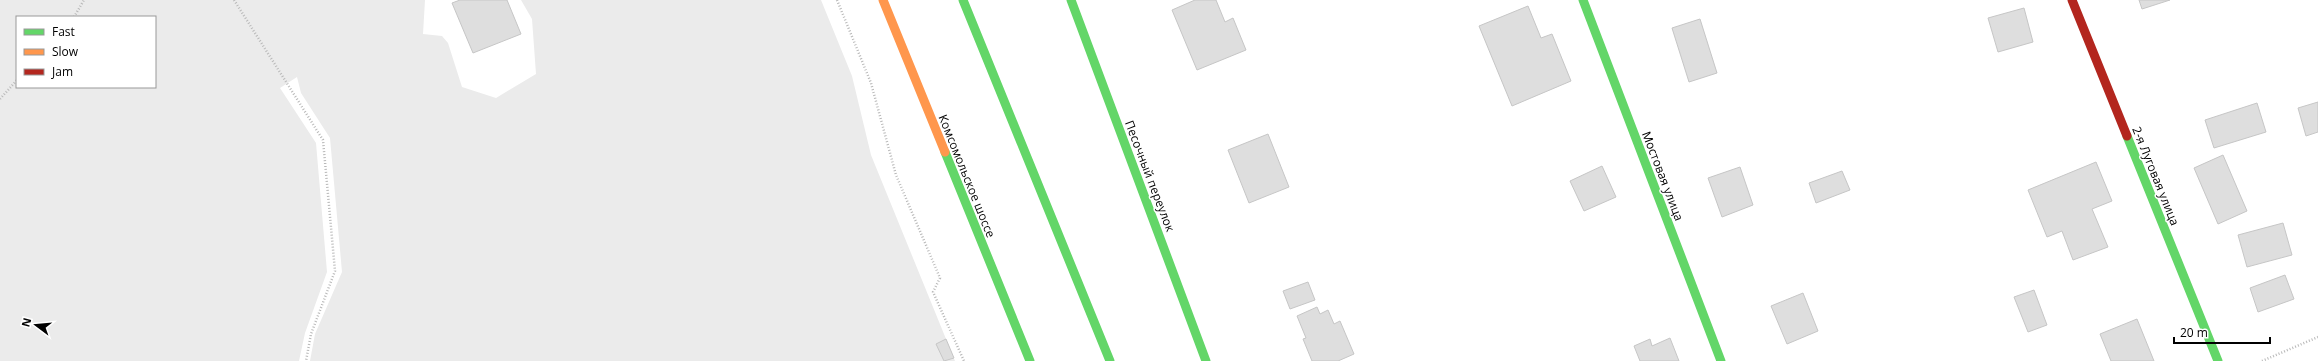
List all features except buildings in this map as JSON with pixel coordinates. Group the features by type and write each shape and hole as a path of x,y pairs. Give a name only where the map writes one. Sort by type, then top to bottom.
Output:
{"street":[{"name":"Комсомольское шоссе","path":"883,0 1030,361"},
{"path":"963,0 1110,361"},
{"name":"Песочный переулок","path":"1071,0 1206,361"},
{"name":"Мостовая улица","path":"1583,0 1721,361"},
{"name":"2-я Луговая улица","path":"2072,0 2218,361"}],"path":[{"path":"75,16 84,0"},
{"path":"234,0 323,140 335,271 311,334 306,361"},
{"path":"837,0 871,83 896,175 940,278 933,292 964,361"},
{"path":"0,99 16,81"},
{"path":"2262,361 2318,337"}],"shaded area":[{"path":"0,0 425,0 423,34 442,36 448,43 462,87 496,98 536,74 532,19 521,0 821,0 852,76 871,155 955,361 310,361 315,334 342,272 330,138 301,93 297,77 280,88 316,143 327,272 305,333 299,361 0,361"}],"traffic: fast":[{"path":"963,0 1110,361"},
{"path":"1071,0 1206,361"},
{"path":"1583,0 1721,361"},
{"path":"2127,136 2218,361"},
{"path":"945,152 1030,361"}],"traffic: slow":[{"path":"883,0 945,152"}],"traffic: jam":[{"path":"2072,0 2127,136"}]}
